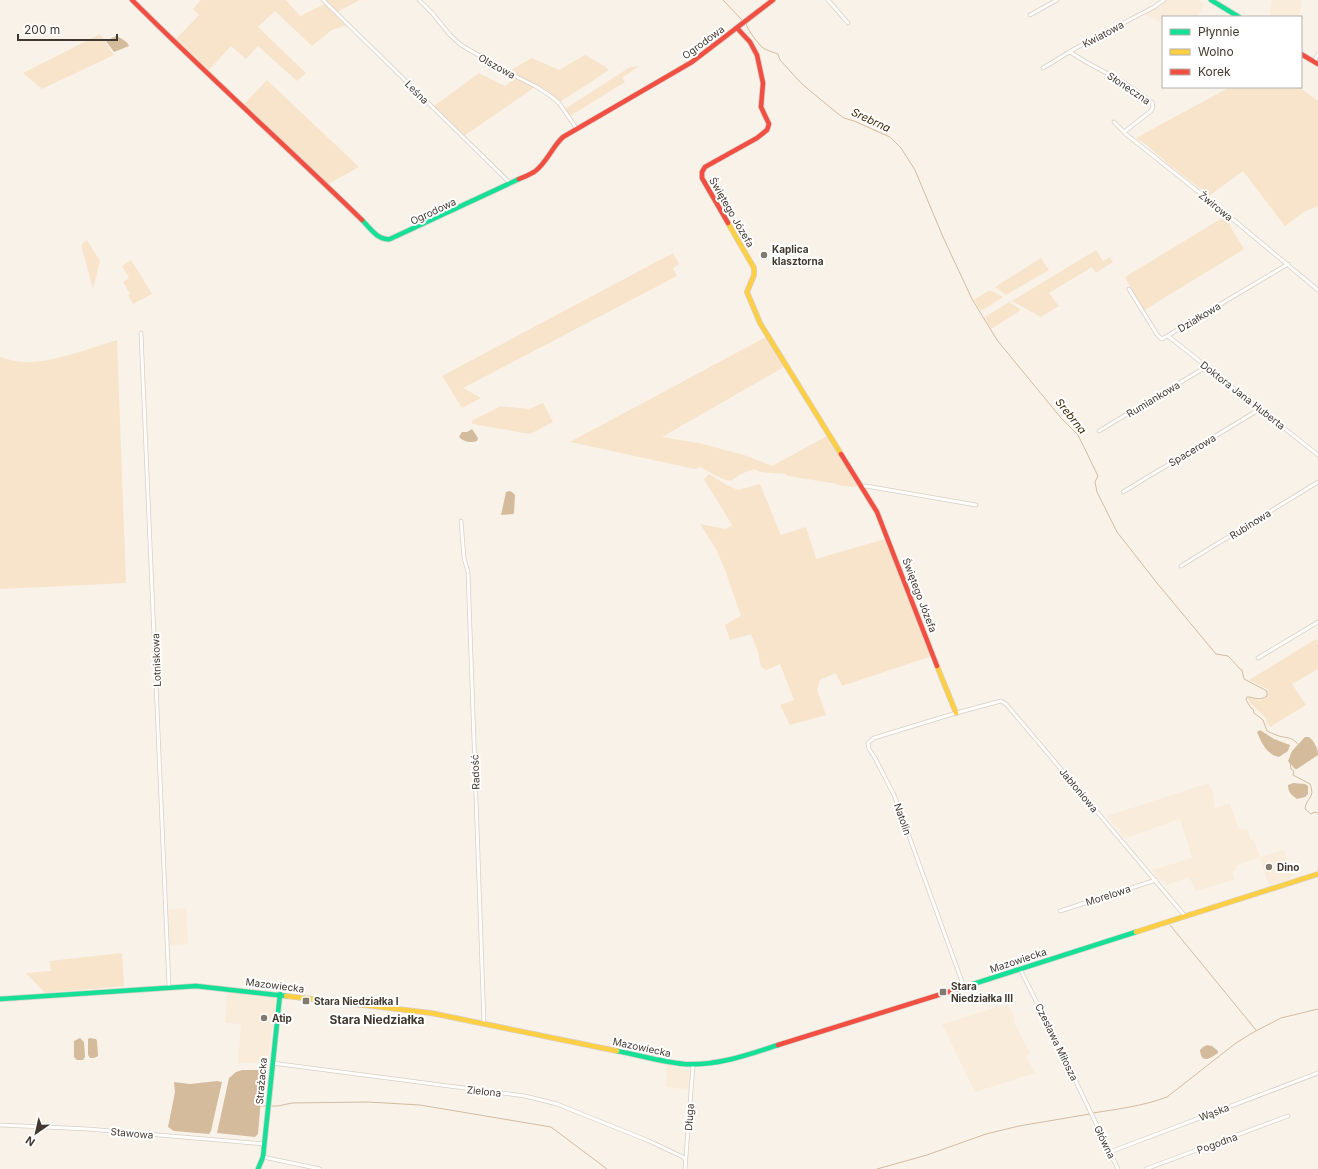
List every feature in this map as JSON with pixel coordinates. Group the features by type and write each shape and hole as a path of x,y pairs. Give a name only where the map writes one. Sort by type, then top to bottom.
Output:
{"street":[{"name":"Ogrodowa","path":"132,0 181,49 383,240 394,238 511,184 538,169 544,163 558,141 692,62 773,0"},
{"name":"Leśna","path":"323,0 511,184"},
{"name":"Olszowa","path":"419,0 461,46 537,87 556,100 577,129"},
{"path":"828,0 848,23"},
{"path":"1030,15 1057,0"},
{"name":"Kwiatowa","path":"1043,68 1164,0"},
{"path":"1210,0 1237,16"},
{"name":"Świętego Józefa","path":"736,28 750,42 757,55 763,83 761,105 769,127 752,141 705,168 702,172 702,178 754,268 755,276 748,287 747,292 760,323 878,512 956,713"},
{"name":"Słoneczna","path":"1070,52 1125,83 1154,104 1152,110 1124,132"},
{"path":"1302,55 1316,63 1318,54"},
{"name":"Żwirowa","path":"1114,122 1124,132 1288,264 1318,290"},
{"name":"Działkowa","path":"1129,289 1158,336 1162,339 1288,264"},
{"name":"Lotniskowa","path":"141,333 169,987"},
{"name":"Doktora Jana Huberta","path":"1168,336 1318,455"},
{"name":"Rumiankowa","path":"1099,431 1206,367"},
{"name":"Spacerowa","path":"1123,492 1260,409"},
{"name":"Rubinowa","path":"1181,566 1318,482"},
{"path":"862,487 866,486 976,506"},
{"name":"Radość","path":"461,521 464,558 468,572 484,1024"},
{"path":"1258,658 1318,622"},
{"name":"Jabłoniowa","path":"956,713 996,701 1001,701 1006,704 1185,916"},
{"name":"Natolin","path":"956,713 874,738 868,743 868,745 894,795 964,987"},
{"name":"Mazowiecka","path":"0,999 169,987 208,986 416,1011 676,1063 693,1065 716,1063 740,1057 964,987 1318,874"},
{"name":"Morelowa","path":"1060,911 1156,880"},
{"name":"Czesława Miłosza","path":"1020,969 1092,1114"},
{"name":"Strażacka","path":"258,1169 263,1157 280,994"},
{"name":"Zielona","path":"272,1063 525,1096 557,1104 649,1141 683,1157 686,1160"},
{"name":"Długa","path":"685,1169 693,1065"},
{"name":"Wąska","path":"1110,1152 1318,1073"},
{"name":"Główna","path":"1092,1114 1118,1169"},
{"name":"Pogodna","path":"1146,1169 1288,1116"},
{"name":"Stawowa","path":"0,1125 88,1129 264,1144"},
{"path":"263,1157 320,1169"}],"shaded area":[{"path":"201,0 286,0 300,16 325,4 346,25 332,30 312,46 275,11 258,27 306,73 297,81 258,46 246,59 231,46 208,71 176,39 199,15 193,9"},
{"path":"325,0 360,0 337,12"},
{"path":"1168,0 1199,0 1205,4 1198,16 1162,16 1162,23 1145,14"},
{"path":"1272,0 1302,0 1299,16 1269,16"},
{"path":"100,34 114,55 42,89 23,73"},
{"path":"116,36 125,41 129,46 114,52 106,41"},
{"path":"585,55 609,70 560,102 535,84 509,71 532,58 559,70"},
{"path":"639,66 622,78 625,82 570,116 565,109 630,67"},
{"path":"479,73 505,86 515,78 535,87 464,136 434,106"},
{"path":"267,80 359,167 328,184 244,104"},
{"path":"1228,88 1300,88 1318,101 1318,206 1304,212 1285,226 1243,171 1209,196 1148,146 1136,138"},
{"path":"1224,217 1227,217 1232,222 1230,223 1230,226 1244,249 1143,311 1125,277"},
{"path":"87,240 100,261 93,289 81,245"},
{"path":"1096,250 1103,261 1110,257 1113,262 1096,273 1092,267 1049,293 1059,306 1041,317 1012,301"},
{"path":"673,253 679,264 673,268 677,276 463,388 481,398 462,408 442,376"},
{"path":"1041,258 1049,270 1006,295 995,287"},
{"path":"131,260 152,294 133,304 128,295 130,294 123,282 129,278 122,266"},
{"path":"990,290 1003,297 981,311 974,300"},
{"path":"1009,302 1021,310 991,329 985,317"},
{"path":"766,337 784,367 662,437 699,443 744,455 772,466 827,436 859,487 841,486 837,484 788,476 786,474 760,472 754,469 741,474 731,481 719,477 700,467 695,469 570,442"},
{"path":"117,340 126,583 0,589 0,357 21,362 35,362 59,358"},
{"path":"543,403 553,422 530,434 473,424 471,421 501,406 529,409"},
{"path":"472,429 478,438 477,441 467,442 459,437 462,432 467,432"},
{"path":"709,474 738,490 760,484 781,535 806,527 816,559 885,539 932,656 842,686 836,673 820,680 817,690 826,715 790,725 780,705 794,700 780,664 766,670 761,667 758,652 751,634 730,640 725,625 741,616 716,549 700,524 726,529 732,525 704,479"},
{"path":"509,491 515,495 514,513 501,515 506,492"},
{"path":"1316,639 1318,642 1318,669 1292,684 1306,705 1270,727 1266,718 1250,703 1248,698 1260,701 1267,697 1269,690 1249,680"},
{"path":"1260,730 1274,739 1290,745 1288,751 1279,757 1271,754 1260,740 1257,732"},
{"path":"1305,737 1309,737 1314,743 1318,755 1295,769 1288,761 1292,751"},
{"path":"1209,783 1214,796 1214,808 1230,803 1239,830 1247,828 1251,840 1254,839 1260,857 1281,850 1284,851 1292,876 1290,879 1269,886 1260,858 1237,865 1235,868 1236,871 1232,872 1235,879 1196,891 1189,877 1167,885 1165,881 1161,881 1152,870 1192,858 1180,819 1125,838 1120,833 1121,830 1118,827 1115,827 1107,816"},
{"path":"1293,783 1305,784 1308,786 1308,794 1305,797 1297,799 1289,790 1288,785"},
{"path":"186,908 188,944 169,945 168,910"},
{"path":"122,953 124,986 45,993 26,973 51,971 50,961"},
{"path":"227,992 274,997 276,999 268,1063 238,1063 241,1024 225,1023"},
{"path":"1008,1004 1015,1019 1013,1020 1030,1054 1026,1056 1035,1073 975,1092 942,1024"},
{"path":"80,1038 84,1042 85,1057 83,1060 77,1060 74,1057 74,1041"},
{"path":"88,1039 96,1039 97,1041 98,1056 94,1058 90,1058 88,1055"},
{"path":"1207,1045 1212,1046 1218,1051 1218,1053 1204,1059 1202,1058 1200,1050"},
{"path":"667,1065 691,1070 689,1089 666,1087"},
{"path":"242,1070 260,1070 263,1075 258,1134 255,1137 217,1133 229,1078 236,1072"},
{"path":"217,1081 222,1082 211,1131 209,1134 174,1131 168,1127 175,1092 174,1082 190,1084"}],"waterway":[{"path":"723,0 742,20"},
{"name":"Srebrna","path":"746,24 763,48 778,54 780,60 802,84 837,113 844,118 890,137 901,148 915,170 943,237 972,299 997,340 1061,418 1078,435 1098,476 1095,482 1097,492 1117,532 1216,654 1228,656 1242,670 1244,679 1267,691 1267,696 1265,698 1258,699 1247,697 1246,700 1253,709 1254,713 1263,720 1267,731 1279,736 1290,738 1299,745"},
{"name":"Srebrna","path":"1290,762 1291,769 1294,771 1293,775 1310,784 1312,789 1312,793 1305,809 1311,814 1315,812 1318,813"},
{"path":"1170,925 1256,1030"},
{"path":"1093,1113 1140,1105 1167,1097 1236,1043 1252,1033 1281,1018 1318,1009"},
{"path":"272,1106 292,1103 368,1102 420,1105 551,1127 607,1169"},
{"path":"261,1106 266,1106"},
{"path":"877,1169 927,1155 986,1134 1019,1126 1090,1114"}],"traffic: fast":[{"path":"1211,0 1237,16"},
{"path":"362,220 378,236 390,239 519,179"},
{"path":"964,987 1136,932"},
{"path":"0,999 196,986 286,996"},
{"path":"258,1169 263,1157 280,994"},
{"path":"617,1051 667,1062 696,1064 720,1062 778,1045"}],"traffic: slow":[{"path":"728,223 754,268 754,275 747,292 760,323 841,454"},
{"path":"937,666 956,713"},
{"path":"1136,932 1318,874"},
{"path":"286,996 431,1013 617,1051"}],"traffic: jam":[{"path":"132,0 362,220"},
{"path":"519,179 538,169 563,137 692,62 773,0"},
{"path":"728,223 702,178 702,172 705,167 757,138 767,130 769,124 761,107 763,83 757,55 750,42 737,28"},
{"path":"1302,55 1318,64"},
{"path":"841,454 877,512 937,666"},
{"path":"778,1045 964,987"}],"place":[{"name":"Kaplica klasztorna","path":"764,255"},
{"name":"Dino","path":"1269,867"},
{"name":"Stara Niedziałka III","path":"943,992"},
{"name":"Stara Niedziałka I","path":"306,1001"},
{"name":"Atip","path":"264,1018"}],"district":[{"name":"Stara Niedziałka","path":"377,1020"}]}
